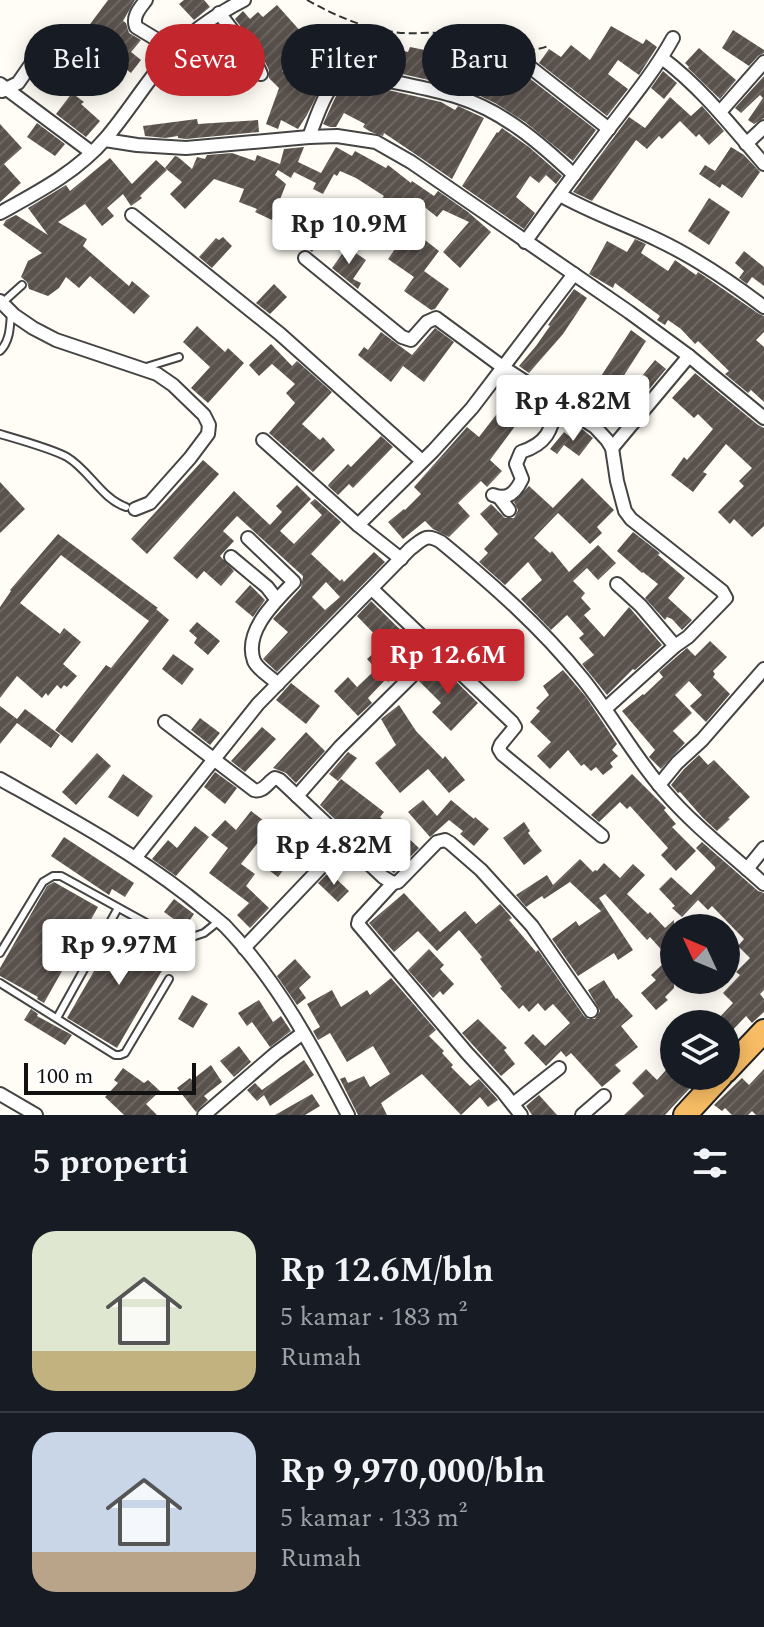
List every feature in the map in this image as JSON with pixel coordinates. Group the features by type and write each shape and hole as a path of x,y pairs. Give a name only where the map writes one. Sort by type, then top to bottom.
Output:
{"highway":[{"path":"740,1057 764,1031"},
{"path":"685,1115 709,1090"}],"street":[{"path":"145,32 136,27 134,21 146,0"},
{"path":"203,24 244,0"},
{"path":"219,13 228,24"},
{"path":"525,242 662,58 673,38"},
{"path":"662,58 720,112 764,164"},
{"path":"720,112 764,62"},
{"path":"309,137 331,88 344,73 350,71 455,96 490,110 551,153 574,175"},
{"path":"536,72 609,129"},
{"path":"2,89 18,83 24,74"},
{"path":"0,213 63,177 105,140 145,88"},
{"path":"2,89 91,152"},
{"path":"746,144 764,127"},
{"path":"105,140 186,148 337,136 376,142 411,162 574,274 689,356 764,418"},
{"path":"560,195 586,210 660,241 716,273 764,307"},
{"path":"132,215 280,334 422,461"},
{"path":"305,258 402,337 411,340 427,322 436,318 504,368 595,427 612,448 625,511 631,519 725,595 726,598 715,611 688,637 605,709"},
{"path":"358,525 472,408 574,274"},
{"path":"4,305 33,328 56,340 157,374 197,406 207,420 210,430 190,458 150,503 130,508"},
{"path":"612,448 689,356"},
{"path":"509,510 496,496 511,496 517,490 522,479 516,464 521,452 541,443 550,431 558,403"},
{"path":"263,440 401,559"},
{"path":"136,857 261,700 410,549 426,537 432,537 495,587 552,642 584,680 659,785 683,811 764,884"},
{"path":"248,538 294,582 264,616 256,629 253,648 253,659 257,665 278,684"},
{"path":"231,557 267,587 277,600"},
{"path":"617,584 641,606 675,646"},
{"path":"372,589 512,722 515,727 501,744 499,749 502,754 602,836"},
{"path":"297,796 437,651"},
{"path":"659,785 764,669"},
{"path":"165,722 254,790 262,790 275,778 280,780 393,883"},
{"path":"0,779 136,857 219,921 244,948 279,995 324,1068 348,1115"},
{"path":"559,1068 517,1110 358,924 359,920 437,842 445,840 481,870 532,926 591,1011"},
{"path":"244,948 346,841"},
{"path":"747,869 764,848"},
{"path":"204,1115 303,1033"},
{"path":"0,1094 36,1115"},
{"path":"582,1115 604,1096"}],"lane":[{"path":"0,351 9,334 4,305 22,285"},
{"path":"143,368 179,357"},
{"path":"0,434 67,457 117,504 130,508"},
{"path":"0,953 48,877 61,876 166,934 192,937 204,933 219,921"},
{"path":"57,1018 118,908"},
{"path":"0,983 115,1055 120,1055 125,1053 169,979"}],"path":[{"path":"307,0 353,22 395,32 446,33 509,48 540,49 548,46"}],"building":[{"path":"108,0 135,0 123,21 126,24 90,24"},
{"path":"184,0 204,0 210,7 194,20 179,4"},
{"path":"277,5 294,24 281,24 281,96 316,96 298,129 281,120 278,129 266,124 279,88 269,78 265,62 265,24 239,24 235,19 243,11 250,19 258,12 263,17"},
{"path":"611,26 643,44 646,39 657,47 639,75 618,60 608,74 628,89 607,116 539,63 549,49 561,57 571,45 590,60"},
{"path":"733,30 764,50 749,66 722,48"},
{"path":"129,33 141,40 131,52 141,60 131,73"},
{"path":"410,47 422,49 422,78 406,75 406,52"},
{"path":"699,48 736,80 720,99 685,63"},
{"path":"663,71 677,83 664,99 651,88"},
{"path":"764,76 764,118 754,124 748,120 763,98 760,95 741,113 735,108"},
{"path":"536,83 596,130 573,161 525,122 480,96 536,96"},
{"path":"406,94 441,102 455,110 458,106 484,118 452,179 384,133 383,136 371,132 363,127 365,124 344,113 336,127 323,124 336,96"},
{"path":"70,96 76,96 100,121 86,137 56,114"},
{"path":"670,97 691,116 702,106 724,131 709,145 680,121 647,149 636,140 592,201 573,192 629,117 645,128"},
{"path":"197,119 198,124 258,120 259,132 186,139 178,136 145,136 143,126"},
{"path":"37,123 65,144 55,156 27,137"},
{"path":"0,124 22,148 4,164 21,183 0,202"},
{"path":"502,128 562,176 556,184 546,175 539,183 530,176 516,197 535,213 524,229 462,186"},
{"path":"304,147 298,162 321,173 336,147 352,156 355,151 386,168 388,165 434,196 438,191 491,232 460,268 443,252 469,222 443,210 437,217 422,205 418,211 412,207 402,222 439,251 424,271 449,289 435,309 431,310 404,291 414,277 388,259 401,241 367,218 384,196 340,171 337,176 334,174 323,194 313,189 316,183 294,172 291,178 278,170 275,175 286,184 272,220 255,212 257,209 239,202 244,189 214,179 185,209 170,194 182,182 165,168 175,156 192,169 197,157 205,159 207,155 232,153 255,161 257,155 280,164 284,149"},
{"path":"731,147 744,155 760,172 742,198 722,184 720,188 699,174 705,165 715,171"},
{"path":"110,158 132,184 156,160 167,170 131,206 123,194 107,208 114,216 102,226 85,204 58,222 87,239 83,246 129,286 132,281 150,296 134,314 90,276 79,288 66,277 59,288 48,296 29,289 21,277 28,261 42,253 3,225 16,215 48,235 28,208 66,185 70,191"},
{"path":"709,198 730,212 709,245 688,231"},
{"path":"321,212 335,224 312,252 298,240"},
{"path":"223,237 232,246 212,268 199,257 216,238 219,240"},
{"path":"635,239 646,244 641,253 668,271 675,260 764,316 764,332 756,340 764,347 764,402 725,374 729,371 698,341 695,344 668,320 665,325 657,320 660,316 615,283 613,288 589,274 607,241 627,252"},
{"path":"347,247 366,260 353,279 361,283 358,289 332,268"},
{"path":"744,251 764,267 764,286 752,277 747,284 739,278 744,271 735,263"},
{"path":"274,284 287,297 270,314 256,303"},
{"path":"574,289 587,298 563,334 529,373 519,366"},
{"path":"197,326 225,352 228,348 244,363 208,403 191,388 210,367 183,342"},
{"path":"435,328 454,342 424,382 403,366 391,382 358,355 364,347 368,350 381,332 412,355"},
{"path":"631,330 646,341 605,405 610,409 602,422 581,407"},
{"path":"271,344 292,366 297,361 332,392 302,424 320,440 323,437 335,450 313,472 269,433 295,403 286,393 295,384 272,364 259,376 249,365"},
{"path":"655,360 666,369 631,411 621,402"},
{"path":"695,373 764,428 764,526 752,537 734,519 730,524 718,512 744,486 739,481 752,468 726,444 703,472 707,474 693,492 671,475 684,457 687,460 713,429 698,414 694,418 672,398"},
{"path":"505,379 548,407 545,416 539,425 524,414 490,460 502,471 487,487 481,481 458,503 470,516 449,537 425,521 403,539 388,522 421,494 414,487 467,427 479,437 506,402 497,395"},
{"path":"582,429 593,438 579,456 564,445 557,454 550,449 564,432 574,440"},
{"path":"381,436 393,447 353,488 349,484 338,495 329,484 348,464 351,467"},
{"path":"203,460 219,474 147,554 131,539"},
{"path":"582,478 614,510 597,527 602,533 590,544 558,513 534,538 550,553 552,551 569,572 598,545 616,563 598,580 587,568 573,581 585,593 581,598 591,609 584,615 604,637 629,607 662,645 607,695 582,664 594,655 579,638 584,634 567,615 551,630 521,599 542,580 528,562 505,585 479,562 488,553 484,549 498,534 480,514 491,504 505,518 514,518 518,510 514,502 529,486 553,508"},
{"path":"0,482 25,509 0,533"},
{"path":"297,485 311,499 280,531 294,544 322,515 310,503 315,499 341,522 311,554 340,581 342,579 344,582 374,552 385,562 277,672 263,659 288,632 273,619 301,588 303,576 237,516 223,531 234,541 220,556 234,571 221,586 204,571 197,579 173,558 234,491 270,525 282,512 276,506","holes":["326,582 340,597 325,610 312,597"]},
{"path":"633,532 685,578 668,598 692,620 682,630 672,619 667,617 665,620 645,598 658,584 617,551"},
{"path":"58,534 158,608 169,620 72,743 55,730 106,665 111,668 149,621 61,555 20,603 60,634 64,628 81,642 63,664 77,676 67,687 64,685 61,689 57,685 48,696 46,693 42,698 17,676 0,698 0,607 10,590"},
{"path":"250,585 265,600 253,617 235,602"},
{"path":"371,601 423,652 406,669 404,666 388,682 386,679 368,698 372,703 358,716 334,691 348,677 357,687 376,669 367,659 384,644 357,616"},
{"path":"197,622 220,641 208,655 194,643 197,638 189,631"},
{"path":"710,641 727,657 713,671 713,677 730,694 706,722 690,706 702,695 689,681 675,695 692,713 673,731 685,743 661,769 649,757 655,750 622,711 663,677 659,672 687,648 695,656"},
{"path":"173,654 194,669 182,685 162,669"},
{"path":"437,663 478,703 451,731 432,712 441,703 419,681"},
{"path":"563,670 586,697 617,744 612,750 618,756 610,763 613,767 603,775 596,767 591,771 584,764 581,766 568,750 550,769 537,756 551,742 530,722 540,711 536,708 549,695 543,686"},
{"path":"291,683 320,706 306,724 276,700"},
{"path":"399,705 416,731 443,759 445,756 465,780 449,793 428,769 400,793 375,763 396,745 381,719"},
{"path":"0,706 17,719 25,709 60,735 51,748 17,723 0,744"},
{"path":"200,718 220,733 210,745 191,730"},
{"path":"262,727 276,739 245,772 231,761"},
{"path":"306,732 325,751 296,783 286,773 273,768"},
{"path":"348,752 357,758 338,781 329,774"},
{"path":"97,753 111,766 76,805 62,792"},
{"path":"699,755 708,765 714,760 750,797 717,831 671,785"},
{"path":"215,772 237,788 225,804 204,787"},
{"path":"123,774 153,796 138,817 108,797"},
{"path":"632,774 666,808 664,810 676,824 672,827 696,851 676,871 661,855 668,848 630,806 627,809 620,802 599,822 591,815"},
{"path":"341,779 384,812 380,817 419,848 394,873 379,861 383,857 364,840 361,844 320,805"},
{"path":"423,800 437,816 451,800 489,829 474,846 460,834 463,831 449,820 430,837 408,812"},
{"path":"251,811 271,826 241,864 255,874 246,886 269,908 250,928 237,915 249,903 209,873 228,848 211,835 225,820 236,830"},
{"path":"524,822 530,831 528,833 542,851 524,865 503,838"},
{"path":"195,826 209,837 176,876 152,859 168,840 177,848"},
{"path":"64,837 134,883 125,897 112,889 109,895 51,856"},
{"path":"702,842 764,893 764,990 760,994 764,999 764,1012 752,1023 746,1016 740,1022 740,1010 726,1010 733,1003 724,994 740,994 740,968 750,958 740,948 744,939 740,935 740,914 720,914 712,906 708,910 698,900 685,914 679,914 659,889 671,877 691,895 715,869 696,848"},
{"path":"277,845 293,857 278,877 262,865"},
{"path":"580,859 593,872 604,863 620,878 633,864 645,875 627,894 660,923 660,948 650,937 647,940 605,894 599,898 633,950 618,960 614,953 578,976 552,939 576,921 579,926 601,911 570,882 526,907 516,895 547,875 553,885"},
{"path":"329,872 349,891 338,902 318,883"},
{"path":"54,882 98,907 44,1003 0,976 0,968 47,886"},
{"path":"404,893 440,932 465,911 476,924 500,904 512,918 509,920 536,952 538,950 588,1019 595,1019 600,1011 588,990 604,980 616,999 633,1016 621,1026 638,1047 615,1065 621,1071 602,1087 571,1053 566,1057 561,1051 546,1066 524,1043 533,1034 545,1046 570,1023 553,1004 545,1011 538,1003 529,1012 523,1005 519,1009 500,988 480,959 482,957 459,930 437,951 418,931 394,952 369,923"},
{"path":"174,899 194,914 185,927 164,912"},
{"path":"120,926 171,955 117,1048 67,1018"},
{"path":"429,949 444,965 440,969 454,984 443,995 440,991 433,998 408,970"},
{"path":"295,959 311,977 299,988 306,998 297,1005 277,976"},
{"path":"660,967 660,994 668,994 665,997 668,1000 656,1010 641,993 656,980 651,975"},
{"path":"391,978 436,1030 429,1036 444,1051 442,1053 453,1065 451,1067 470,1086 479,1079 498,1100 488,1107 480,1097 461,1115 422,1074 381,1103 387,1115 358,1115 340,1079 345,1077 348,1083 364,1076 370,1087 390,1074 373,1046 347,1062 330,1033 318,1040 313,1031 320,1027 307,1004 332,990 341,1007 367,990 370,995"},
{"path":"192,995 208,1004 193,1028 178,1019"},
{"path":"259,1000 273,1022 281,1016 291,1031 270,1047 252,1022 247,1026 238,1013"},
{"path":"31,1009 37,1016 72,1035 65,1045 24,1020"},
{"path":"478,1019 507,1048 504,1050 515,1064 501,1076 462,1033"},
{"path":"239,1046 251,1062 234,1077 220,1061"},
{"path":"304,1060 314,1075 270,1106 264,1095 257,1101 247,1090 255,1083 262,1090"},
{"path":"211,1065 222,1082 204,1096 208,1100 196,1112 177,1088"},
{"path":"123,1068 144,1083 148,1080 160,1091 146,1104 157,1115 124,1115 105,1097 118,1083 114,1080"},
{"path":"646,1069 657,1080 660,1077 660,1090 688,1090 665,1115 624,1115 644,1096 632,1083"},
{"path":"764,1069 764,1115 756,1115 752,1111 748,1115 732,1115 725,1108 722,1111 714,1105 730,1090 740,1090 742,1078 749,1085"},
{"path":"312,1094 320,1106 305,1115 275,1115"},
{"path":"539,1095 557,1115 532,1115 526,1106"}]}
